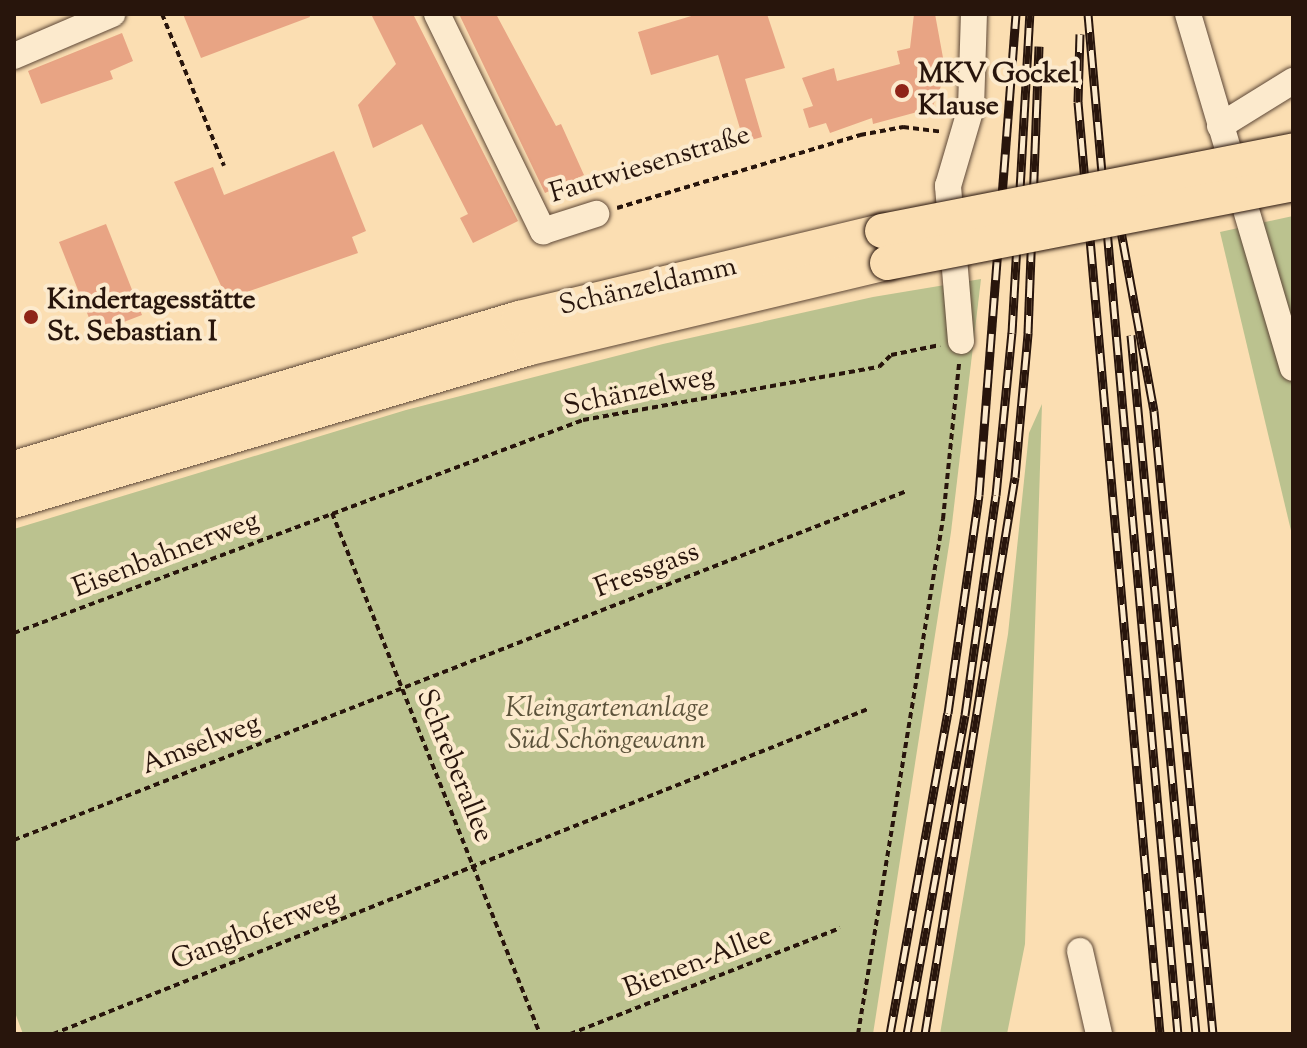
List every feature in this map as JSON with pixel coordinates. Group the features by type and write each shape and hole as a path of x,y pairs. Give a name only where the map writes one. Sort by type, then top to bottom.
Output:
{"main road":[{"name":"Schänzeldamm","path":"14,501 884,247 1293,150"},
{"name":"Schänzeldamm","path":"14,468 519,318 884,247 1293,184"}],"street":[{"path":"14,56 112,14"},
{"name":"Fautwiesenstraße","path":"437,14 543,231 596,214"},
{"path":"961,341 948,186 971,108 974,14"},
{"path":"1188,14 1293,368"},
{"path":"1220,126 1293,81"},
{"path":"1080,951 1099,1034"}],"path":[{"path":"162,14 224,166"},
{"name":"Fautwiesenstraße","path":"596,214 860,135 903,127 963,134"},
{"path":"858,1034 943,519 961,341"},
{"name":"Schänzelweg","path":"332,513 583,420 879,367 891,355 961,341"},
{"name":"Fressgass","path":"402,688 907,491"},
{"name":"Eisenbahnerweg","path":"14,633 332,513"},
{"name":"Schreberallee","path":"332,513 540,1034"},
{"name":"Amselweg","path":"14,840 402,688"},
{"name":"Ganghoferweg","path":"53,1034 868,709"},
{"name":"Bienen-Allee","path":"570,1034 840,928"}],"green space":[{"path":"1293,216 1293,539 1220,232"},
{"name":"Kleingartenanlage Süd Schöngewann","path":"981,279 951,532 873,1034 23,1034 14,1010 14,529 406,410 663,344 873,297"},
{"path":"1042,404 1025,944 1007,1034 940,1034 1008,634 1029,433"}],"building":[{"path":"183,14 309,14 310,17 201,58"},
{"path":"371,14 413,14 518,221 473,243 460,218 468,214 422,124 373,148 358,105 396,64"},
{"path":"459,14 496,14 556,126 561,124 584,175 545,193"},
{"path":"698,14 767,14 785,68 745,79 762,137 744,142 718,55 651,75 638,32"},
{"path":"914,14 935,14 946,74 932,108 873,124 872,118 830,133 826,123 809,128 803,109 813,106 802,78 834,68 837,81 900,64 897,51 910,48"},
{"path":"122,33 133,61 110,71 113,79 41,104 28,71"},
{"path":"334,151 366,231 352,237 358,253 227,299 174,182 213,167 224,195"},
{"path":"106,224 142,315 95,333 59,242"}],"railway":[{"path":"890,1034 948,713 979,495 1016,14"},
{"path":"907,1034 965,715 996,495 1012,333 1030,14"},
{"path":"1088,14 1178,1034"},
{"path":"1080,34 1078,102 1160,1034"},
{"path":"925,1034 1015,477 1028,333 1039,46"},
{"path":"1110,171 1154,411 1213,1034"},
{"path":"1131,335 1196,1034"}],"place":[{"name":"MKV Gockel Klause","path":"902,91"},
{"name":"Kindertagesstätte St. Sebastian I","path":"31,317"}]}
